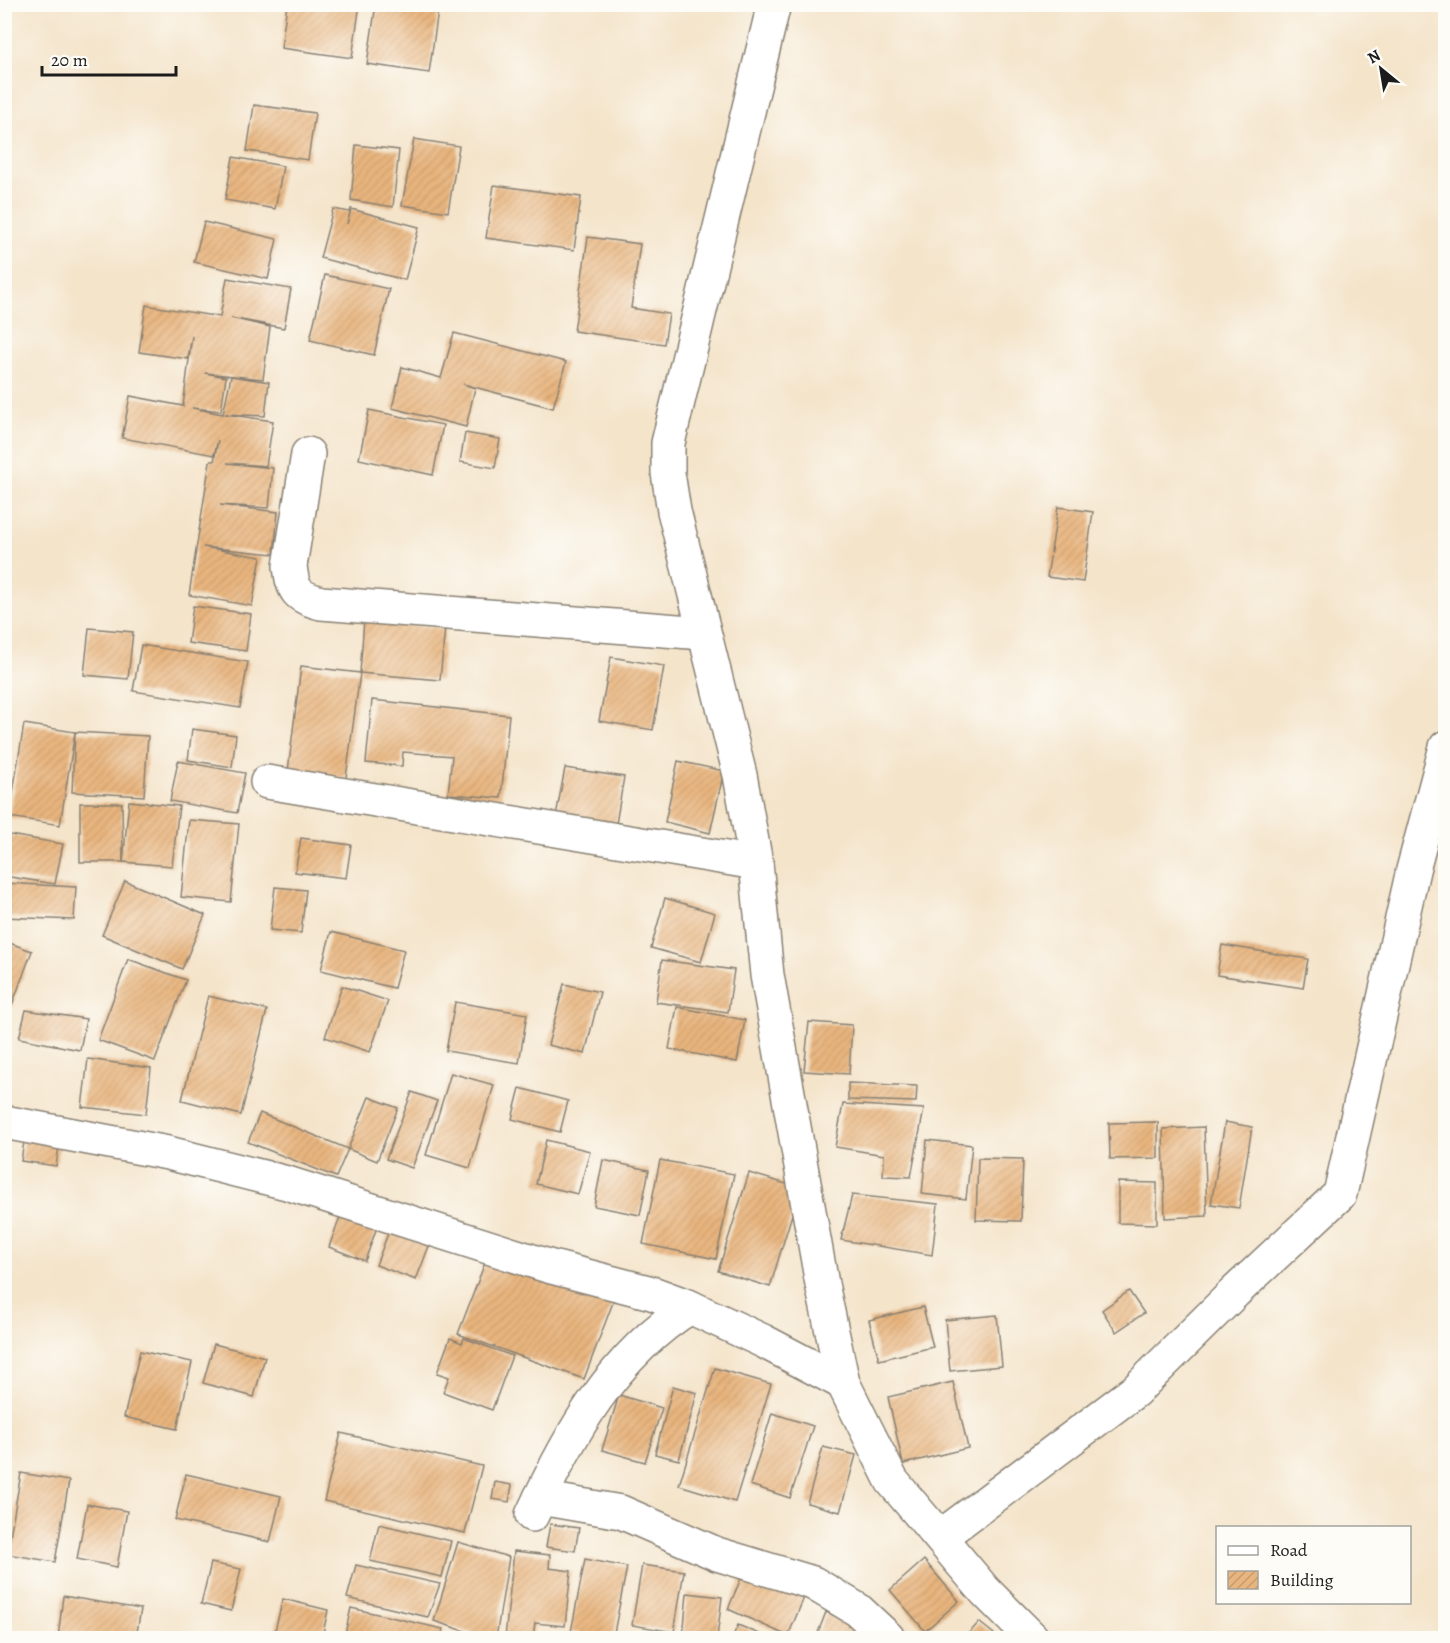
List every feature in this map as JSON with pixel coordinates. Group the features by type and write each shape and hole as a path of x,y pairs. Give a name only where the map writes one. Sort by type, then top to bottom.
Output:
{"street":[{"path":"774,4 668,443 668,473 674,511 703,633 716,670 740,775 756,863 767,975 822,1284 843,1383 892,1481 985,1591 1032,1638"},
{"path":"308,454 290,566 292,584 303,598 321,603 703,633"},
{"path":"931,1526 1135,1391 1235,1292 1340,1194 1413,870 1446,747"},
{"path":"267,782 756,863"},
{"path":"4,1122 168,1153 287,1183 548,1266 652,1293 690,1307 763,1341 843,1383"},
{"path":"690,1307 658,1330 602,1388 564,1448 540,1500 621,1512 717,1554 813,1582 858,1610 888,1638"}],"building":[{"path":"287,4 360,4 352,58 281,48"},
{"path":"376,4 439,4 429,73 367,64"},
{"path":"254,105 315,113 308,160 247,151"},
{"path":"414,139 459,146 448,212 402,205"},
{"path":"356,145 399,150 393,207 351,200"},
{"path":"233,157 283,166 275,209 225,200"},
{"path":"494,185 581,197 574,250 486,238"},
{"path":"333,209 350,212 347,224 351,209 419,227 405,280 320,258"},
{"path":"204,222 277,239 268,279 194,262"},
{"path":"588,237 640,244 631,308 669,314 664,344 574,331"},
{"path":"325,275 389,289 374,355 310,340"},
{"path":"227,278 291,289 284,328 231,318 270,327 263,379 205,373 226,377 221,411 192,408 223,414 231,376 269,382 265,416 225,414 273,421 266,466 227,463 273,468 269,508 220,505 278,512 274,554 203,547 261,557 252,606 189,595 210,461 214,461 218,440 214,455 122,438 130,396 183,406 192,336 188,359 139,352 146,305 220,317"},
{"path":"454,333 566,362 553,408 463,384 475,388 466,427 392,408 402,367 441,378"},
{"path":"369,410 443,425 433,475 359,459"},
{"path":"465,433 500,439 495,468 460,462"},
{"path":"1058,507 1093,512 1083,582 1047,577"},
{"path":"193,606 251,614 246,651 188,643"},
{"path":"364,620 445,628 440,680 360,673"},
{"path":"89,628 133,632 128,679 84,675"},
{"path":"141,645 248,662 240,708 133,691"},
{"path":"611,657 664,666 653,730 599,721"},
{"path":"301,666 360,673 346,778 288,771"},
{"path":"372,700 509,715 501,798 448,794 452,756 403,752 402,766 366,763"},
{"path":"24,724 75,732 60,825 9,817"},
{"path":"192,729 236,735 232,767 188,760"},
{"path":"75,732 148,736 144,796 72,792"},
{"path":"178,761 245,773 237,813 170,801"},
{"path":"678,761 724,771 710,833 665,822"},
{"path":"565,768 624,777 615,830 555,821"},
{"path":"129,801 179,806 172,866 123,862"},
{"path":"80,803 122,803 123,862 80,862"},
{"path":"189,820 239,824 231,902 181,897"},
{"path":"4,834 63,844 55,884 4,876"},
{"path":"301,838 351,845 346,878 295,872"},
{"path":"125,881 205,915 182,969 102,935"},
{"path":"4,883 76,887 74,920 4,917"},
{"path":"275,887 306,890 301,933 270,930"},
{"path":"665,898 715,913 701,962 651,948"},
{"path":"331,932 404,950 394,988 321,970"},
{"path":"4,941 32,951 5,1024 4,1024"},
{"path":"1222,945 1308,959 1303,988 1217,975"},
{"path":"128,959 186,980 155,1061 98,1040"},
{"path":"662,960 734,970 728,1012 656,1002"},
{"path":"564,984 600,992 585,1054 548,1045"},
{"path":"342,986 388,1001 370,1052 325,1037"},
{"path":"208,996 267,1010 241,1115 182,1100"},
{"path":"455,1002 527,1014 519,1063 446,1051"},
{"path":"677,1007 745,1020 737,1062 669,1049"},
{"path":"26,1010 86,1019 80,1050 19,1038"},
{"path":"809,1022 852,1025 849,1074 804,1071"},
{"path":"88,1059 151,1068 146,1114 82,1107"},
{"path":"451,1073 494,1085 470,1168 426,1155"},
{"path":"848,1083 917,1086 916,1102 848,1100"},
{"path":"520,1088 568,1101 560,1132 512,1119"},
{"path":"412,1092 437,1101 412,1168 386,1159"},
{"path":"369,1097 398,1108 377,1161 348,1149"},
{"path":"843,1104 924,1109 911,1177 883,1176 884,1155 835,1147"},
{"path":"260,1113 348,1149 336,1177 248,1142"},
{"path":"1158,1122 1158,1158 1110,1159 1109,1123"},
{"path":"1225,1122 1252,1127 1239,1208 1211,1204"},
{"path":"1204,1127 1207,1216 1165,1218 1163,1129"},
{"path":"26,1129 61,1133 56,1166 21,1161"},
{"path":"546,1140 590,1151 578,1194 536,1184"},
{"path":"927,1140 972,1145 966,1199 922,1194"},
{"path":"978,1158 1023,1159 1021,1221 976,1220"},
{"path":"603,1160 649,1170 640,1215 594,1206"},
{"path":"660,1160 734,1174 716,1259 643,1244"},
{"path":"749,1173 800,1188 770,1287 718,1271"},
{"path":"1118,1182 1157,1183 1157,1224 1118,1223"},
{"path":"852,1195 938,1204 932,1255 841,1240"},
{"path":"341,1214 377,1227 365,1261 329,1247"},
{"path":"389,1231 429,1246 416,1280 376,1265"},
{"path":"489,1252 615,1297 584,1379 458,1334"},
{"path":"1129,1291 1144,1313 1116,1332 1102,1310"},
{"path":"923,1307 933,1347 879,1360 869,1320"},
{"path":"997,1315 1002,1366 950,1371 945,1320"},
{"path":"450,1338 462,1343 464,1338 512,1356 492,1410 443,1392 449,1377 437,1373"},
{"path":"214,1344 265,1357 254,1397 203,1383"},
{"path":"140,1351 192,1362 177,1429 124,1417"},
{"path":"715,1368 771,1384 735,1502 679,1485"},
{"path":"953,1382 968,1448 903,1464 888,1397"},
{"path":"673,1386 697,1393 679,1460 655,1454"},
{"path":"619,1395 662,1408 645,1462 602,1450"},
{"path":"772,1413 813,1426 790,1498 750,1485"},
{"path":"341,1433 482,1466 465,1533 324,1501"},
{"path":"823,1447 856,1455 840,1512 807,1503"},
{"path":"21,1473 69,1481 55,1562 7,1554"},
{"path":"186,1474 281,1496 270,1542 175,1520"},
{"path":"495,1482 512,1485 509,1502 492,1499"},
{"path":"87,1504 127,1511 117,1567 77,1559"},
{"path":"379,1524 451,1541 442,1577 370,1561"},
{"path":"550,1524 579,1528 575,1551 546,1547"},
{"path":"458,1542 509,1557 496,1638 486,1638 434,1621"},
{"path":"514,1551 550,1555 549,1568 571,1571 565,1626 535,1623 533,1638 505,1638"},
{"path":"585,1559 627,1567 613,1638 571,1632"},
{"path":"924,1560 959,1601 925,1631 890,1590"},
{"path":"211,1563 241,1569 231,1611 201,1604"},
{"path":"356,1565 440,1584 428,1617 347,1598"},
{"path":"642,1565 684,1571 674,1632 632,1625"},
{"path":"745,1569 805,1595 788,1636 728,1609"},
{"path":"687,1593 722,1597 717,1638 683,1638"},
{"path":"63,1596 141,1609 136,1638 58,1638"},
{"path":"283,1599 328,1610 322,1638 273,1638"},
{"path":"351,1608 443,1629 441,1638 344,1638"},
{"path":"826,1612 864,1627 859,1638 816,1638"},
{"path":"979,1622 994,1634 990,1638 965,1638"},
{"path":"738,1625 769,1638 732,1638"}]}
